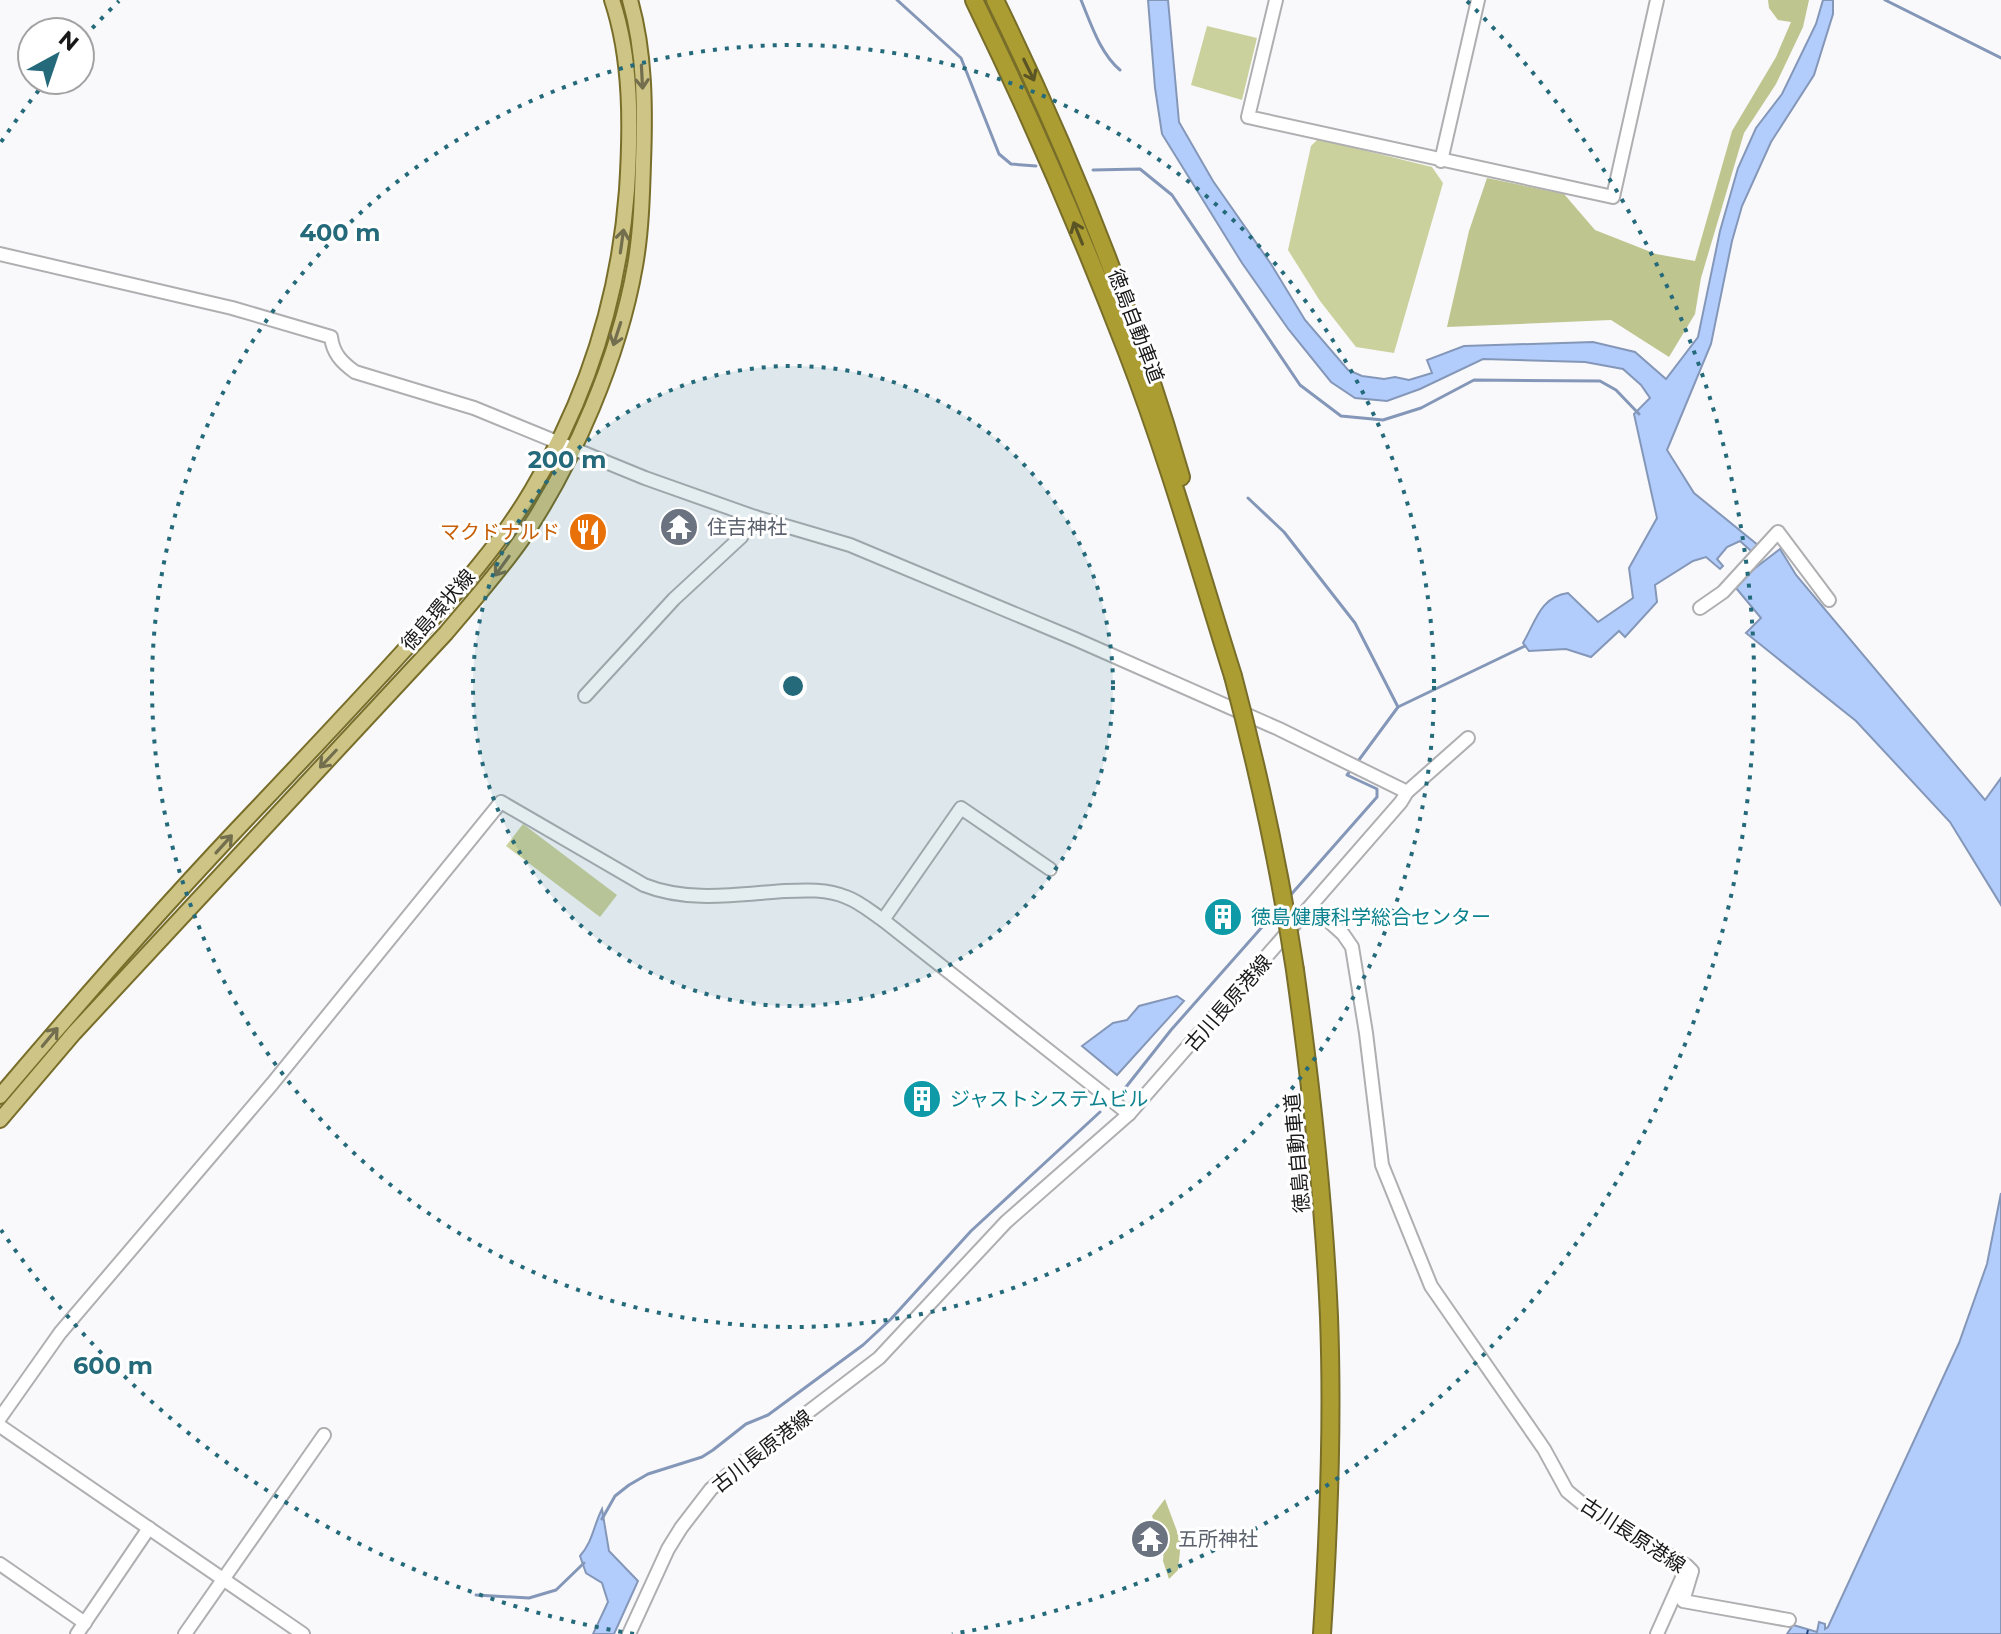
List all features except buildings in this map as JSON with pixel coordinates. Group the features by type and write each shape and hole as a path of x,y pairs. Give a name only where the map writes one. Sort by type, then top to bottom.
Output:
{"highway":[{"name":"徳島自動車道","path":"974,0 1019,94 1127,354 1171,479 1233,676"},
{"name":"徳島自動車道","path":"995,0 1037,86 1089,210 1141,348 1204,557 1281,878 1315,1125 1329,1316 1331,1423 1322,1634"}],"main road":[{"name":"徳島環状線","path":"0,1096 147,928 438,613 509,525 559,444 595,353 611,301 624,235 630,119 626,65 612,0"},
{"name":"徳島環状線","path":"0,1120 74,1033 446,633 523,537 574,449 615,340 635,263 645,120 641,62 630,0"}],"street":[{"path":"1276,0 1248,117 1613,197 1657,0"},
{"path":"1441,161 1478,0"},
{"path":"0,254 232,308 331,337 335,353 355,372 474,408 645,478 864,551 1279,729 1407,792"},
{"path":"585,696 674,599 741,537 755,517"},
{"path":"1700,608 1723,592 1778,532 1829,600"},
{"path":"1312,906 1407,792 1468,738"},
{"path":"0,1418 60,1333 272,1084 501,802 644,885 662,892 692,896 825,891 846,897 883,920 1129,1114"},
{"path":"883,920 961,808 1050,869"},
{"name":"古川長原港線","path":"629,1634 668,1549 711,1489 879,1358 1006,1222 1129,1114 1312,906 1343,934 1352,947 1382,1165 1431,1286 1544,1449 1567,1491 1584,1505 1687,1566 1692,1571 1683,1601 1789,1620"},
{"path":"0,1426 303,1634"},
{"path":"185,1634 324,1435"},
{"path":"77,1634 149,1528"},
{"path":"0,1564 85,1623"},
{"path":"1657,1634 1687,1566"}],"green space":[{"path":"1768,0 1809,0 1803,27 1776,84 1744,133 1701,278 1695,314 1669,357 1611,320 1447,327 1469,231 1487,178 1564,194 1595,230 1656,254 1695,261 1732,131 1776,57 1791,22 1778,20 1769,8"},
{"path":"1207,26 1257,38 1242,100 1191,85"},
{"path":"1318,139 1432,167 1443,183 1394,353 1356,347 1320,301 1288,250 1311,146"},
{"path":"523,824 617,895 600,917 506,846"},
{"path":"1165,1499 1181,1542 1178,1570 1169,1579 1163,1561 1164,1545 1152,1516"}],"water":[{"path":"1148,0 1168,0 1179,122 1213,181 1271,264 1305,320 1348,370 1362,376 1409,380 1432,373 1427,360 1464,346 1593,342 1635,352 1666,379 1698,337 1720,231 1738,168 1756,128 1782,94 1816,24 1823,0 1833,0 1833,14 1814,75 1771,142 1742,206 1711,344 1667,450 1694,493 1759,546 1751,551 1740,541 1727,547 1717,559 1723,566 1720,569 1706,557 1693,561 1655,585 1657,602 1625,637 1619,631 1591,657 1566,649 1529,651 1523,643 1551,599 1568,593 1598,622 1633,598 1629,568 1657,518 1634,414 1650,398 1623,369 1585,362 1483,359 1387,401 1355,398 1331,382 1289,330 1242,263 1162,134"},
{"path":"1780,549 1796,575 1985,800 2001,778 2001,905 1950,822 1856,721 1746,633 1761,618 1736,588"},
{"path":"1177,996 1184,1001 1117,1075 1082,1046 1113,1023 1127,1020 1139,1006"},
{"path":"2001,1193 2001,1634 1787,1634 1793,1625 1817,1632 1819,1622 1825,1624 1825,1629 1828,1627 1959,1343 1987,1264"},
{"path":"602,1509 609,1551 638,1581 614,1634 593,1634 608,1602 602,1583 586,1573 580,1556"}],"waterway":[{"path":"897,0 961,58 999,154 1011,164 1036,166"},
{"path":"1081,0 1102,47 1120,70"},
{"path":"1885,0 2001,58"},
{"path":"1093,170 1140,169 1172,195 1300,385 1341,416 1383,420 1421,408 1474,380 1600,381 1616,390 1639,414"},
{"path":"1248,498 1284,532 1355,623 1398,707"},
{"path":"1356,764 1398,707 1525,646"},
{"path":"1288,898 1377,797 1377,789 1347,775 1351,770"},
{"path":"1126,1087 1171,1030 1278,909"},
{"path":"602,1519 615,1496 629,1485 648,1474 702,1457 746,1424 768,1415 863,1345 891,1319 971,1231 1100,1112"},
{"path":"476,1595 529,1598 556,1590 584,1563"}],"ferry route":[{"path":"1807,1634 1808,1630"}],"place":[{"name":"住吉神社","path":"679,527"},
{"name":"マクドナルド","path":"588,532"},
{"name":"徳島健康科学総合センター","path":"1223,917"},
{"name":"ジャストシステムビル","path":"922,1099"},
{"name":"五所神社","path":"1150,1539"}]}
